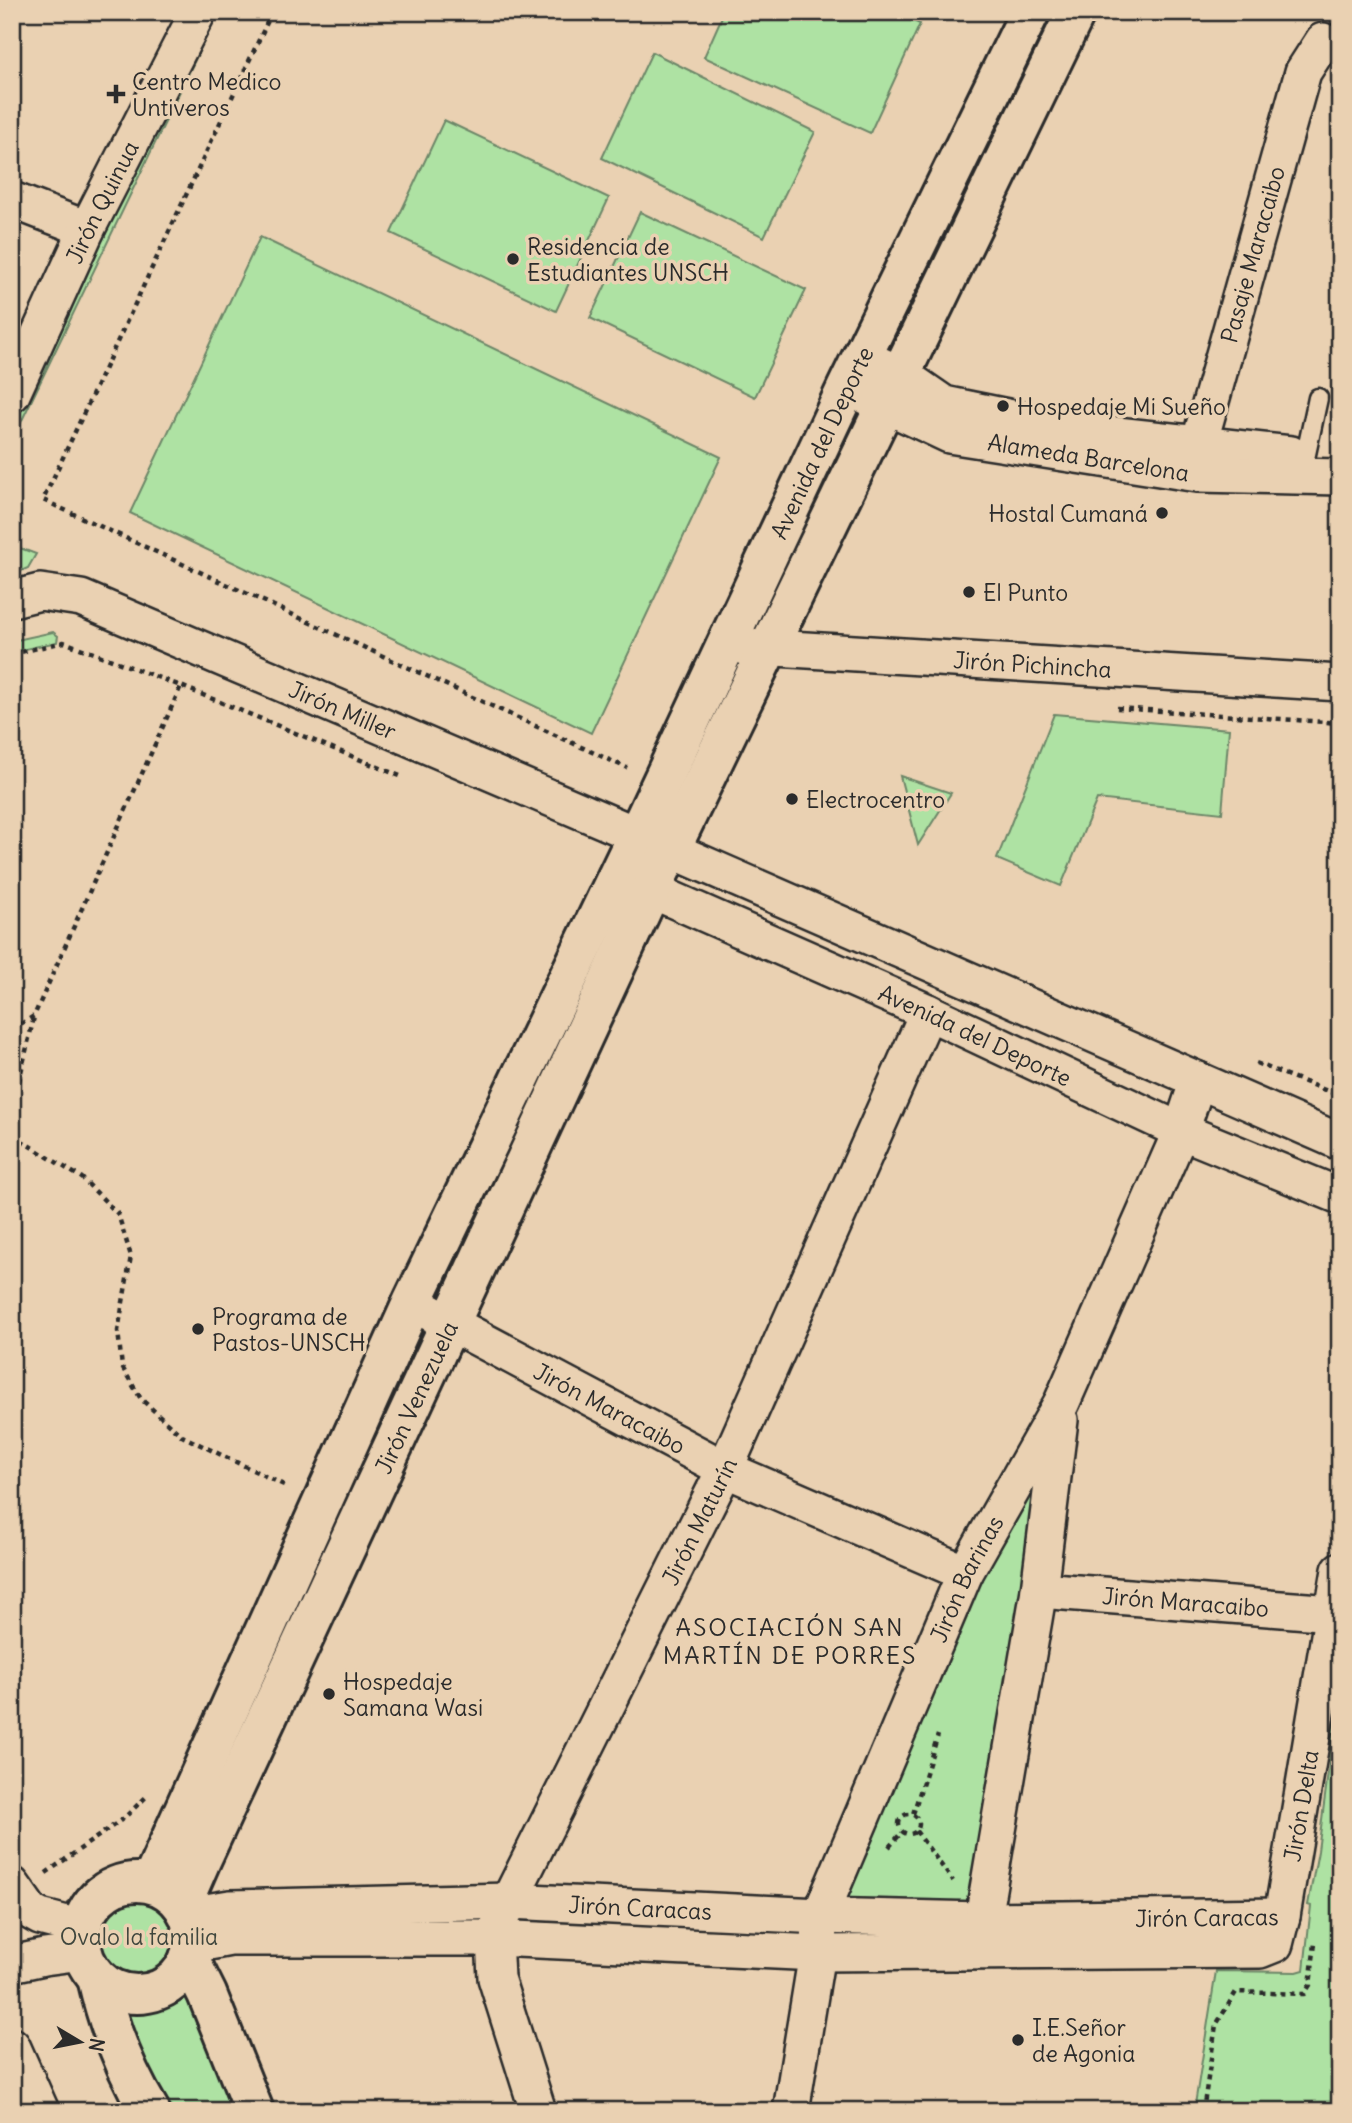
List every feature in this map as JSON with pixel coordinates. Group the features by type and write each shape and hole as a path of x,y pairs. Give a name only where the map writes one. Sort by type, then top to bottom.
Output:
{"street":[{"name":"Jirón Quinua","path":"12,394 87,229 198,12"},
{"name":"Avenida del Deporte","path":"1030,12 855,372 727,645 653,843 634,883 928,1012 1181,1131 1340,1196"},
{"name":"Avenida del Deporte","path":"653,843 769,647 1076,12"},
{"name":"Pasaje Maracaibo","path":"1198,459 1303,72 1325,32"},
{"path":"12,200 87,229"},
{"name":"Alameda Barcelona","path":"855,372 894,391 949,435 1198,459 1340,477"},
{"name":"Alameda Barcelona","path":"1198,459 1340,453"},
{"name":"Jirón Miller","path":"12,599 40,592 81,598 653,843"},
{"name":"Jirón Pichincha","path":"727,645 1340,683"},
{"name":"Avenida del Deporte","path":"653,843 1340,1142"},
{"name":"Jirón Venezuela","path":"151,1883 412,1303 634,883"},
{"name":"Jirón Venezuela","path":"188,1931 207,1845 450,1322 634,883"},
{"name":"Jirón Maturín","path":"538,2111 496,1978 494,1938 509,1901 725,1469 928,1012"},
{"name":"Jirón Barinas","path":"791,2111 817,1953 820,1916 965,1573 1062,1402 1181,1131 1198,1080"},
{"name":"Jirón Maracaibo","path":"412,1303 725,1469 965,1573"},
{"name":"Jirón Barinas","path":"979,1936 1039,1590 1062,1402"},
{"name":"Jirón Delta","path":"1282,1916 1340,1570"},
{"name":"Jirón Maracaibo","path":"1039,1590 1333,1613"},
{"path":"150,2111 131,2080 106,2015 87,1952 89,1908 103,1893 121,1884 141,1881 174,1895 207,1994 254,2111"},
{"path":"12,1885 31,1912 87,1952 105,1984 123,1993 133,1995 153,1992 179,1976 188,1931"},
{"name":"Jirón Caracas","path":"188,1931 230,1908 509,1901 820,1916 979,1936"},
{"name":"Jirón Caracas","path":"188,1931 230,1938 494,1938 817,1953 979,1936 1282,1916"},
{"path":"12,1964 87,1952"},
{"path":"12,2046 41,2111"}],"lane":[{"path":"1306,454 1318,398"}],"path":[{"path":"272,12 43,500 634,772"},
{"path":"12,654 64,642 181,686 400,776"},
{"path":"12,1111 34,1016 181,686"},
{"path":"12,1029 34,1016"},
{"path":"12,1135 82,1178 118,1214 131,1256 118,1331 122,1367 141,1399 182,1436 297,1491"},
{"path":"908,1813 917,1817 919,1827 916,1831 912,1834 902,1832 898,1823 900,1818 908,1813"},
{"path":"916,1831 979,1936"}],"green space":[{"path":"203,12 218,12 12,441 12,408"},
{"path":"724,12 893,12 920,24 870,133 704,57"},
{"path":"652,52 815,132 764,237 602,158"},
{"path":"444,120 609,198 556,311 391,233"},
{"path":"640,212 806,290 755,397 590,318"},
{"path":"260,237 721,457 591,733 130,513"},
{"path":"853,419 857,422 783,576 778,577"},
{"path":"12,545 36,554 28,568 12,575"},
{"path":"53,632 58,636 57,642 12,652 12,641"},
{"path":"1054,714 1229,729 1222,813 1097,799 1061,886 997,859"},
{"path":"900,776 951,793 918,845"},
{"path":"1046,1464 973,1907 844,1901 982,1564"},
{"path":"1340,1679 1340,2111 1194,2111 1216,1971 1304,1970 1311,1906 1308,1905 1318,1851"},
{"name":"Ovalo la familia","path":"137,1884 154,1886 182,1904 189,1958 164,1982 144,1990 128,1988 102,1978 86,1928 106,1899"},
{"path":"187,1981 240,2111 171,2111 115,2019 119,1995 155,1997"}],"place":[{"name":"Centro Medico Untiveros","path":"116,94"},
{"name":"Residencia de Estudiantes UNSCH","path":"513,259"},
{"name":"Hospedaje Mi Sueño","path":"1003,406"},
{"name":"Hostal Cumaná","path":"1162,513"},
{"name":"El Punto","path":"969,592"},
{"name":"Electrocentro","path":"792,799"},
{"name":"Programa de Pastos-UNSCH","path":"198,1329"},
{"name":"Hospedaje Samana Wasi","path":"329,1694"},
{"name":"I.E.Señor de Agonia","path":"1018,2040"}],"district":[{"name":"ASOCIACIÓN SAN MARTÍN DE PORRES","path":"790,1641"}]}
